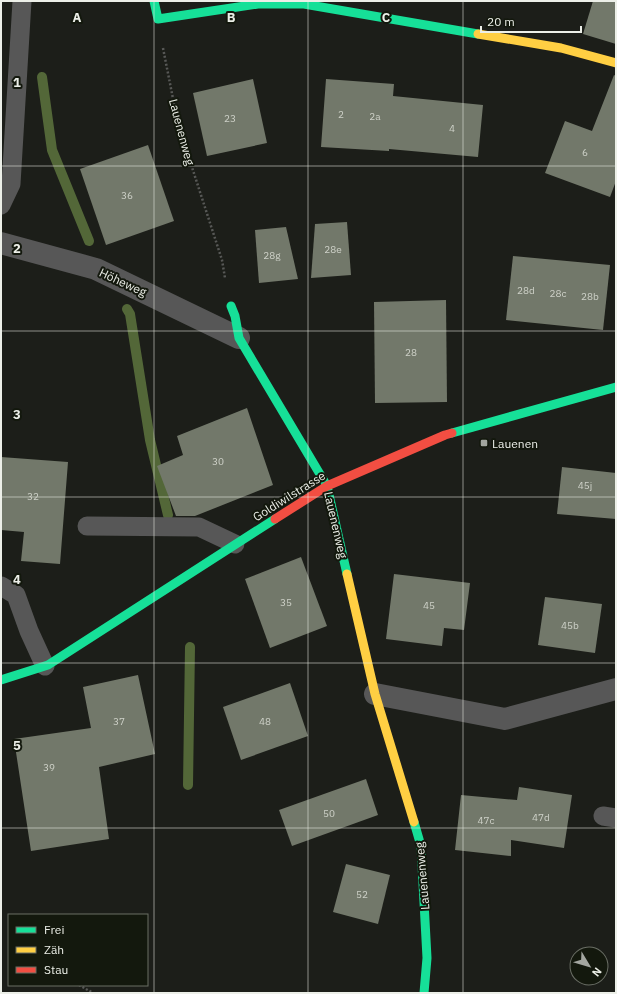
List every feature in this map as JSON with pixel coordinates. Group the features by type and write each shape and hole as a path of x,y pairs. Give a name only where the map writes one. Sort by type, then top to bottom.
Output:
{"street":[{"path":"154,1 158,19 258,4 304,4 561,48 616,63"},
{"name":"Höheweg","path":"1,243 96,269 239,338"},
{"name":"Lauenenweg","path":"231,306 235,316 239,338 327,486 375,694 421,846 427,958 424,993"},
{"name":"Goldiwilstrasse","path":"1,680 45,666 327,486 445,435 616,387"},
{"path":"375,694 505,719 616,689"}],"lane":[{"path":"1,205 11,184 22,1"},
{"path":"87,526 199,527 235,544"},
{"path":"1,586 16,595 29,631 45,666"}],"path":[{"name":"Lauenenweg","path":"158,19 178,124 222,260"},
{"path":"81,986 93,993"}],"building":[{"path":"593,1 616,1 616,44 583,34"},
{"path":"614,75 616,76 616,181 610,197 545,173 565,121 592,131"},
{"path":"253,79 267,143 207,156 193,93"},
{"path":"326,79 394,84 393,96 483,105 478,157 389,149 389,151 321,147"},
{"path":"148,145 174,221 106,245 80,169"},
{"path":"347,222 351,275 311,278 315,224"},
{"path":"286,227 298,279 259,283 255,230"},
{"path":"513,256 610,265 603,330 506,320"},
{"path":"446,300 447,402 375,403 374,302"},
{"path":"247,408 273,485 195,516 176,516 157,466 183,455 177,436"},
{"path":"1,457 68,462 60,564 21,561 24,532 1,530"},
{"path":"562,467 616,473 616,519 557,514"},
{"path":"301,557 327,626 270,648 245,579"},
{"path":"394,574 470,583 464,630 444,628 442,646 386,639"},
{"path":"545,597 602,604 595,653 538,645"},
{"path":"138,675 155,754 99,767 109,839 31,851 14,739 91,728 83,687"},
{"path":"290,683 308,736 241,760 223,707"},
{"path":"366,779 378,815 292,846 279,810"},
{"path":"519,787 572,795 564,848 511,840 511,856 455,850 461,795 517,800"},
{"path":"346,864 390,875 378,924 333,912"}],"waterway":[{"path":"42,77 52,150 89,241"},
{"path":"127,309 130,314 150,440 168,515"},
{"path":"188,785 190,647"}],"traffic: fast":[{"path":"154,1 158,19 258,4 304,4 478,34"},
{"path":"231,306 235,316 239,338 327,486 347,574"},
{"path":"452,433 616,387"},
{"path":"1,680 48,665 275,519"},
{"path":"414,822 421,846 427,958 424,993"}],"traffic: slow":[{"path":"478,34 561,48 616,63"},
{"path":"347,574 375,694 414,822"}],"traffic: jam":[{"path":"275,519 327,486 452,433"}],"place":[{"name":"Lauenen","path":"484,443"}]}
